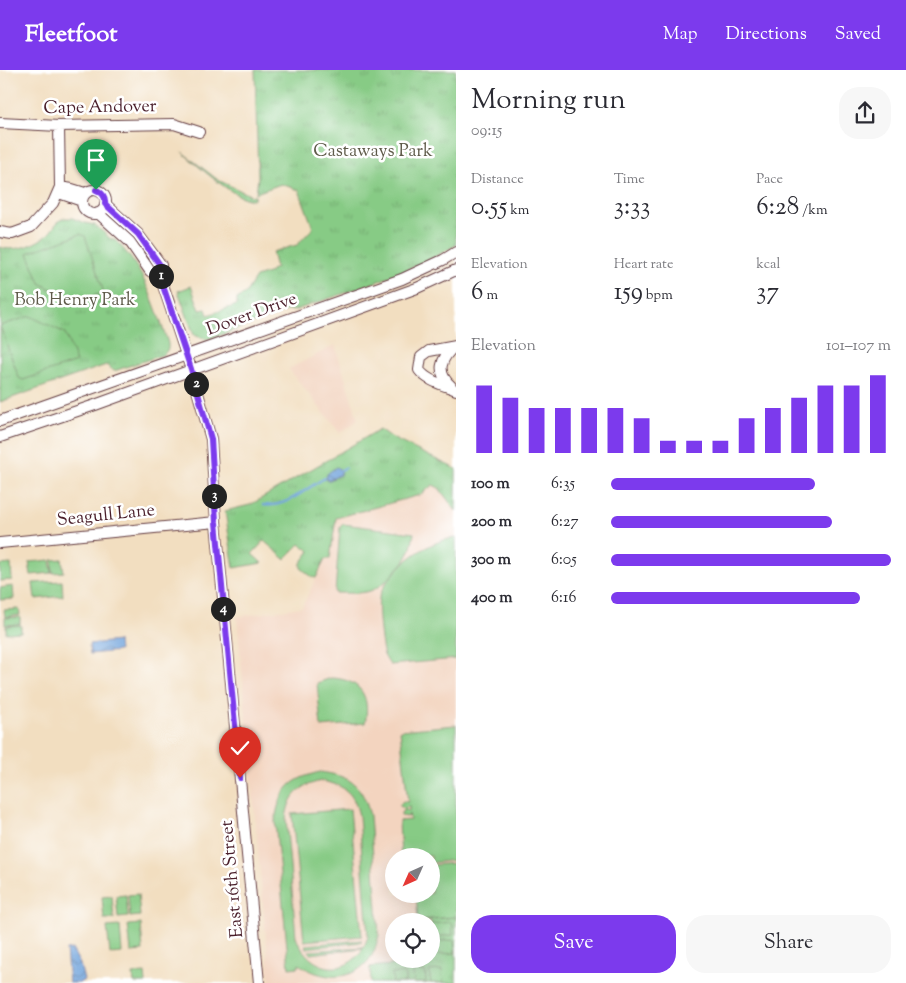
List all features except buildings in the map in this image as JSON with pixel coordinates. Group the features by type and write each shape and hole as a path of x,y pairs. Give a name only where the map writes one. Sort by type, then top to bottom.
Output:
{"street":[{"name":"Cape Andover","path":"0,123 59,126 174,124 199,132"},
{"path":"0,232 12,234 31,227 54,203 59,190 59,126"},
{"path":"59,190 72,189 83,197"},
{"path":"98,213 105,204 104,197 99,191 92,190 83,197 82,205 90,213 98,213 130,241 150,270 161,280"},
{"name":"East 16th Street","path":"105,204 138,234 160,265 161,280 187,356 211,439 216,522 259,983"},
{"path":"130,241 138,234"},
{"name":"Dover Drive","path":"0,422 402,279 456,252"},
{"name":"Dover Drive","path":"0,437 417,288 456,270"},
{"path":"455,389 422,375 419,370 419,363 421,357 429,351 456,346"},
{"path":"455,389 445,380 442,362 446,354 456,346"},
{"name":"Seagull Lane","path":"0,543 216,522"}],"shaded area":[{"path":"335,345 358,420 340,433 289,369"},
{"path":"433,485 439,488 456,511 456,983 270,983 237,617 302,607 326,558 330,559 336,518 420,495"}],"green space":[{"name":"Castaways Park","path":"255,70 456,70 456,245 437,256 377,282 293,311 289,310 207,340 194,335 178,291 191,286 200,310 206,309 208,315 237,305 237,299 245,294 256,277 271,272 271,270 276,268 272,252 297,245 313,228 299,190 281,184 256,193 258,178"},
{"path":"182,152 218,180 252,196 255,195 254,199 247,199 228,189"},
{"name":"Bob Henry Park","path":"64,218 72,218 95,225 124,249 146,285 167,340 168,348 162,355 114,371 106,365 0,402 0,247 13,249 34,243 47,235"},
{"path":"80,234 85,236 104,293 73,301 40,283 28,253"},
{"path":"30,316 65,333 76,362 23,380 19,378 0,326"},
{"path":"380,429 394,439 456,469 456,511 439,488 433,485 420,495 336,518 330,559 325,559 316,578 301,568 301,563 310,551 300,544 285,559 264,541 252,554 262,563 234,568 225,511 250,505"},
{"path":"343,524 414,533 410,550 403,563 387,580 375,589 362,593 335,593 340,527"},
{"path":"456,538 456,659 390,665 384,655 380,626 379,598 384,587 400,567 421,550 433,544"},
{"path":"62,559 64,572 53,573 52,560"},
{"path":"50,560 52,573 31,575 29,562"},
{"path":"11,564 12,580 0,581 0,565"},
{"path":"62,581 63,596 35,599 33,583"},
{"path":"13,586 14,599 0,600 0,588"},
{"path":"19,609 20,615 5,617 4,610"},
{"path":"20,617 20,624 5,625 5,618"},
{"path":"21,625 21,632 6,633 6,626"},
{"path":"331,678 349,682 361,691 365,697 366,705 365,723 321,727 317,683"},
{"path":"456,725 456,860 440,862 440,848 401,848 399,821 410,820 409,814 408,817 401,816 404,809 399,805 403,801 408,802 400,730"},
{"path":"320,772 331,774 340,776 354,784 364,797 370,816 379,935 375,949 368,961 352,973 343,976 316,973 299,964 299,967 289,968 275,821 280,801 288,787 301,778","holes":["321,781 347,791 357,808 368,936 362,950 354,959 344,965 333,967 322,965 312,960 303,950 296,937 286,819 289,804 300,790"]},
{"path":"350,809 362,936 304,941 292,814"},
{"path":"456,863 456,917 440,918 440,913 417,913 417,903 440,903 440,864"},
{"path":"138,894 140,916 130,917 128,895"},
{"path":"126,895 128,917 118,918 116,896"},
{"path":"112,896 114,919 104,919 102,897"},
{"path":"456,917 456,983 371,983 370,967 385,966 385,968 440,968 440,918"},
{"path":"452,922 453,935 440,936 440,923"},
{"path":"141,924 143,951 131,952 128,925"},
{"path":"120,926 122,953 110,954 107,927"},
{"path":"362,940 362,942 306,948 305,945"},
{"path":"454,940 455,953 440,954 440,941"},
{"path":"363,947 310,954 309,951"},
{"path":"442,970 443,983 431,983 429,971"},
{"path":"425,971 426,983 414,983 413,972"},
{"path":"145,973 146,983 134,983 133,974"},
{"path":"405,973 405,983 393,983 392,974"}],"water":[{"path":"336,467 341,470 341,474 326,480 327,474"},
{"path":"118,641 119,651 90,654 89,644"},
{"path":"72,949 80,964 84,980 79,983 69,983 66,950"}],"waterway":[{"path":"341,470 345,468"},
{"path":"263,505 280,504 288,501 325,478"}],"route":[{"path":"96,190 102,193 106,200 105,204 138,234 160,265 161,280 191,369 211,439 224,618 240,778"}]}
